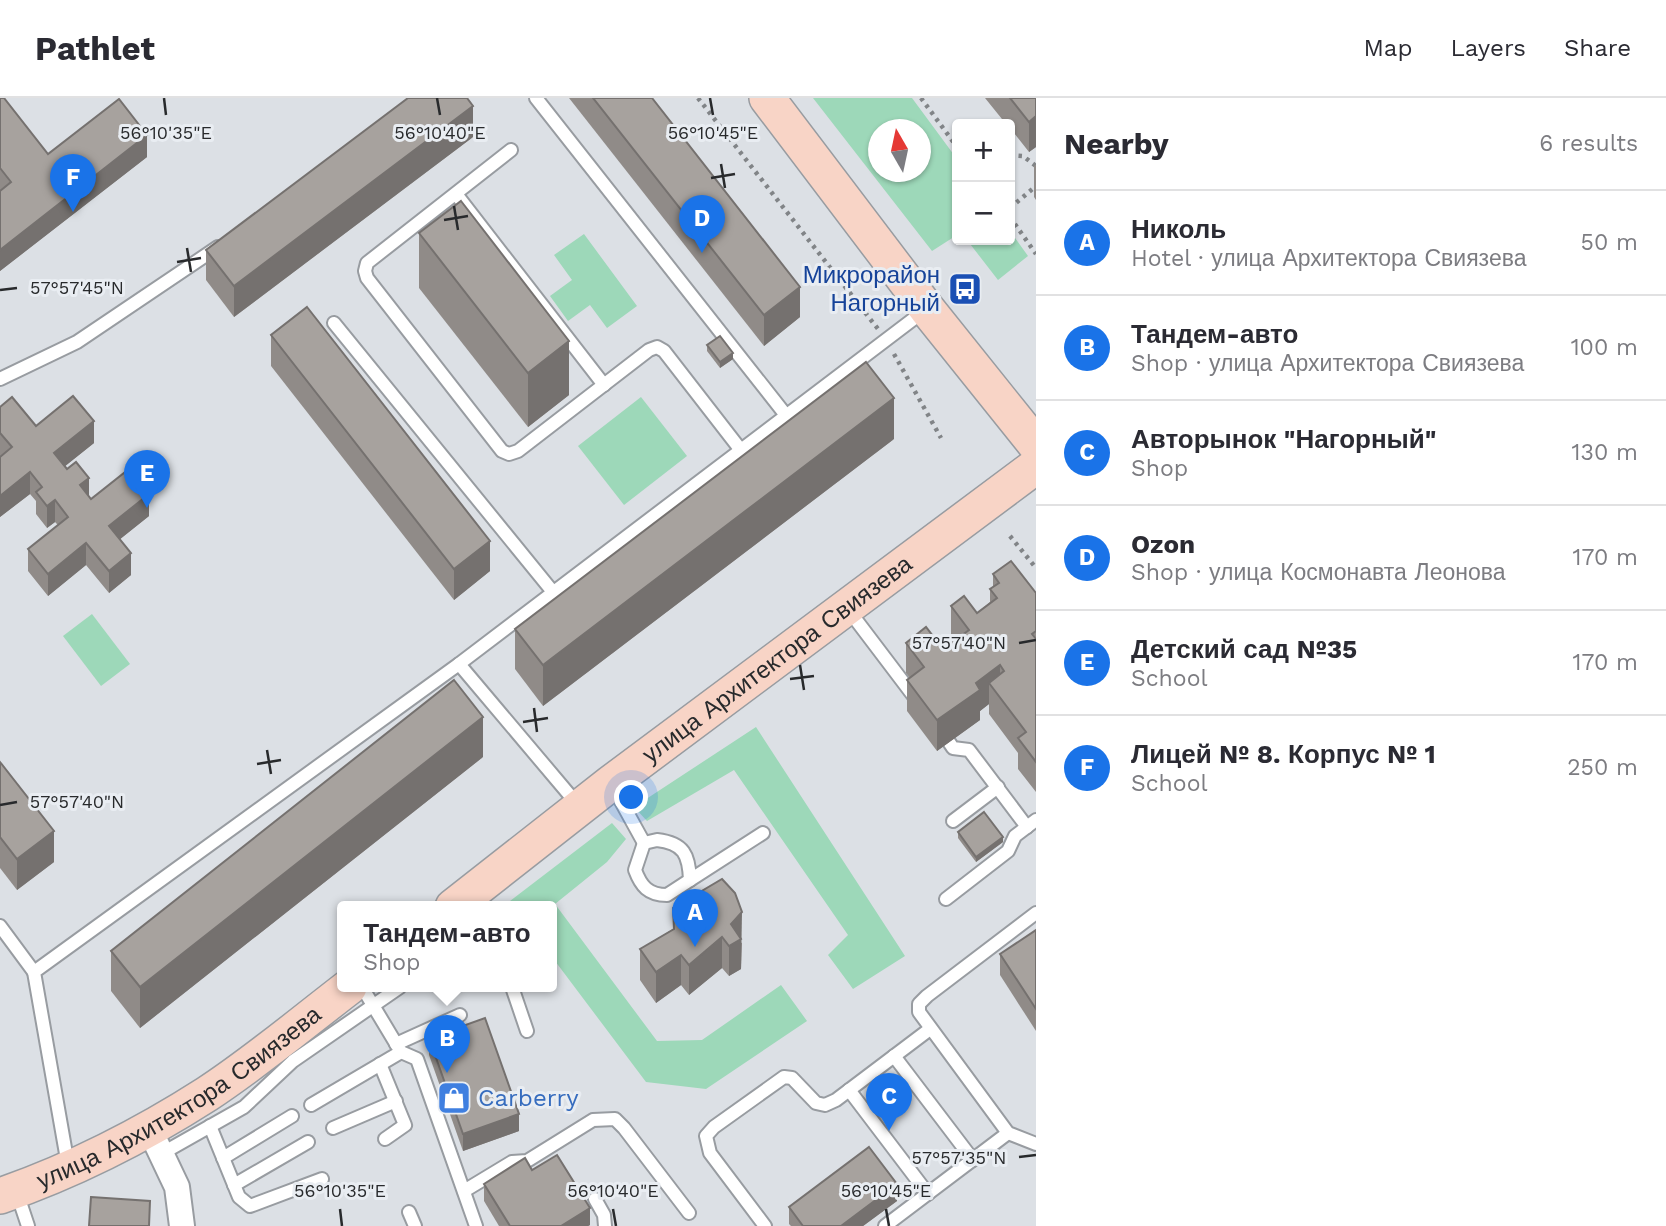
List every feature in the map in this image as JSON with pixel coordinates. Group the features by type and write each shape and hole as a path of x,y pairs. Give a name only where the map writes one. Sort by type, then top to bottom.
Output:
{"main road":[{"path":"767,98 927,309 1036,445"},
{"name":"улица Архитектора Свиязева","path":"471,901 611,783 1036,466"},
{"name":"улица Архитектора Свиязева","path":"8,1193 69,1168 155,1141 210,1092 361,996"}],"street":[{"path":"155,1141 177,1187 182,1226"}],"lane":[{"path":"536,98 785,414"},
{"path":"511,150 367,262 365,271 451,386 502,451 509,454 518,451 649,350 657,347 664,351 740,449"},
{"path":"456,194 604,384"},
{"path":"0,379 77,342 225,242"},
{"path":"34,972 459,664 885,338 927,309"},
{"path":"334,323 553,592"},
{"path":"847,608 919,702"},
{"path":"459,664 580,807"},
{"path":"946,899 1009,852 1015,836 1032,823 998,787 969,750 953,748 949,742"},
{"path":"611,783 644,842 635,870 641,885 649,891 667,895 763,833"},
{"path":"953,821 998,787"},
{"path":"644,842 673,842 685,850 690,860 690,880"},
{"path":"1036,913 919,1004 919,1012 930,1029 1008,1133 1036,1144"},
{"path":"0,926 34,972 69,1168"},
{"path":"155,1141 210,1126 244,1107 361,996 378,992"},
{"path":"514,992 527,1031"},
{"path":"361,996 398,1048 417,1059 476,1226"},
{"path":"311,1105 380,1064 398,1048 460,1015"},
{"path":"765,1226 710,1153 706,1136 714,1127 784,1077 792,1077 816,1103 825,1105 930,1029"},
{"path":"894,1056 973,1160"},
{"path":"380,1064 405,1125 385,1139"},
{"path":"849,1090 928,1194"},
{"path":"334,1128 396,1101"},
{"path":"223,1158 292,1116"},
{"path":"464,1191 512,1162 527,1161 593,1120 606,1117 615,1119 624,1128 689,1213"},
{"path":"210,1126 243,1203 250,1206 323,1179"},
{"path":"886,1226 1008,1133"},
{"path":"234,1185 308,1142"},
{"path":"8,1193 28,1226"},
{"path":"595,1199 604,1215 605,1226"},
{"path":"409,1212 415,1226"}],"path":[{"path":"698,98 885,338 942,438"},
{"path":"921,98 952,140"},
{"path":"1015,155 1023,156 1036,166"},
{"path":"1015,204 1036,186"},
{"path":"1015,224 1036,254"},
{"path":"1010,536 1036,568"}],"green space":[{"path":"813,98 912,98 927,119 868,119 868,169"},
{"path":"931,124 952,152 952,238 932,251 878,182 931,182"},
{"path":"584,234 637,306 607,328 590,305 568,321 550,296 572,280 554,255"},
{"path":"1015,238 1028,256 998,280 971,245 1015,245"},
{"path":"641,397 687,456 624,505 578,446"},
{"path":"92,614 130,664 101,686 63,636"},
{"path":"756,727 905,956 853,989 828,955 848,935 734,770 647,821 634,807"},
{"path":"612,823 626,839 607,862 557,902 510,901"},
{"path":"557,907 657,1041 702,1040 781,985 807,1021 706,1089 646,1082 557,964"}],"building":[{"path":"0,98 4,98 48,154 119,99 147,135 0,250 0,191 11,182 0,168"},
{"path":"408,98 467,98 473,106 234,286 206,250"},
{"path":"593,98 652,98 800,287 764,315"},
{"path":"1010,98 1036,98 1036,116 1029,122"},
{"path":"461,201 569,341 528,373 419,233"},
{"path":"307,307 490,541 454,569 271,335"},
{"path":"720,336 733,353 720,362 707,345"},
{"path":"866,362 894,398 543,665 515,629"},
{"path":"73,396 94,421 54,453 67,469 76,462 89,478 80,485 91,499 129,469 149,494 109,526 131,553 109,571 86,543 48,574 28,549 68,517 55,500 47,506 36,492 42,487 30,472 0,496 0,457 12,447 0,433 0,407 12,397 36,426"},
{"path":"1011,561 1036,593 1036,631 1032,634 1036,639 1036,762 1018,738 1026,732 989,683 1004,671 1000,665 976,683 980,690 937,720 907,680 924,667 906,643 926,627 943,649 969,630 951,606 964,596 977,613 997,598 990,589 999,583 993,574"},
{"path":"454,680 483,717 140,987 111,951"},
{"path":"0,762 54,831 17,859 0,837"},
{"path":"984,812 1003,837 976,857 958,832"},
{"path":"722,879 735,893 742,912 731,924 741,939 729,946 722,937 689,965 681,955 656,972 640,949 674,929 673,908"},
{"path":"1036,930 1036,1009 1000,954"},
{"path":"485,1018 519,1114 463,1134 429,1038"},
{"path":"869,1147 897,1184 841,1226 803,1226 789,1207"},
{"path":"557,1155 590,1208 561,1226 510,1226 484,1184 525,1158 532,1170"},
{"path":"91,1197 150,1201 149,1226 89,1226"}],"place":[{"name":"Лицей № 8. Корпус № 1","path":"73,212"},
{"name":"Ozon","path":"702,253"},
{"name":"Микрорайон Нагорный","path":"965,289"},
{"name":"Детский сад №35","path":"147,508"},
{"name":"Николь","path":"695,947"},
{"name":"Тандем-авто","path":"447,1073"},
{"name":"Carberry","path":"454,1098"},
{"name":"Авторынок \"Нагорный\"","path":"889,1131"}]}
